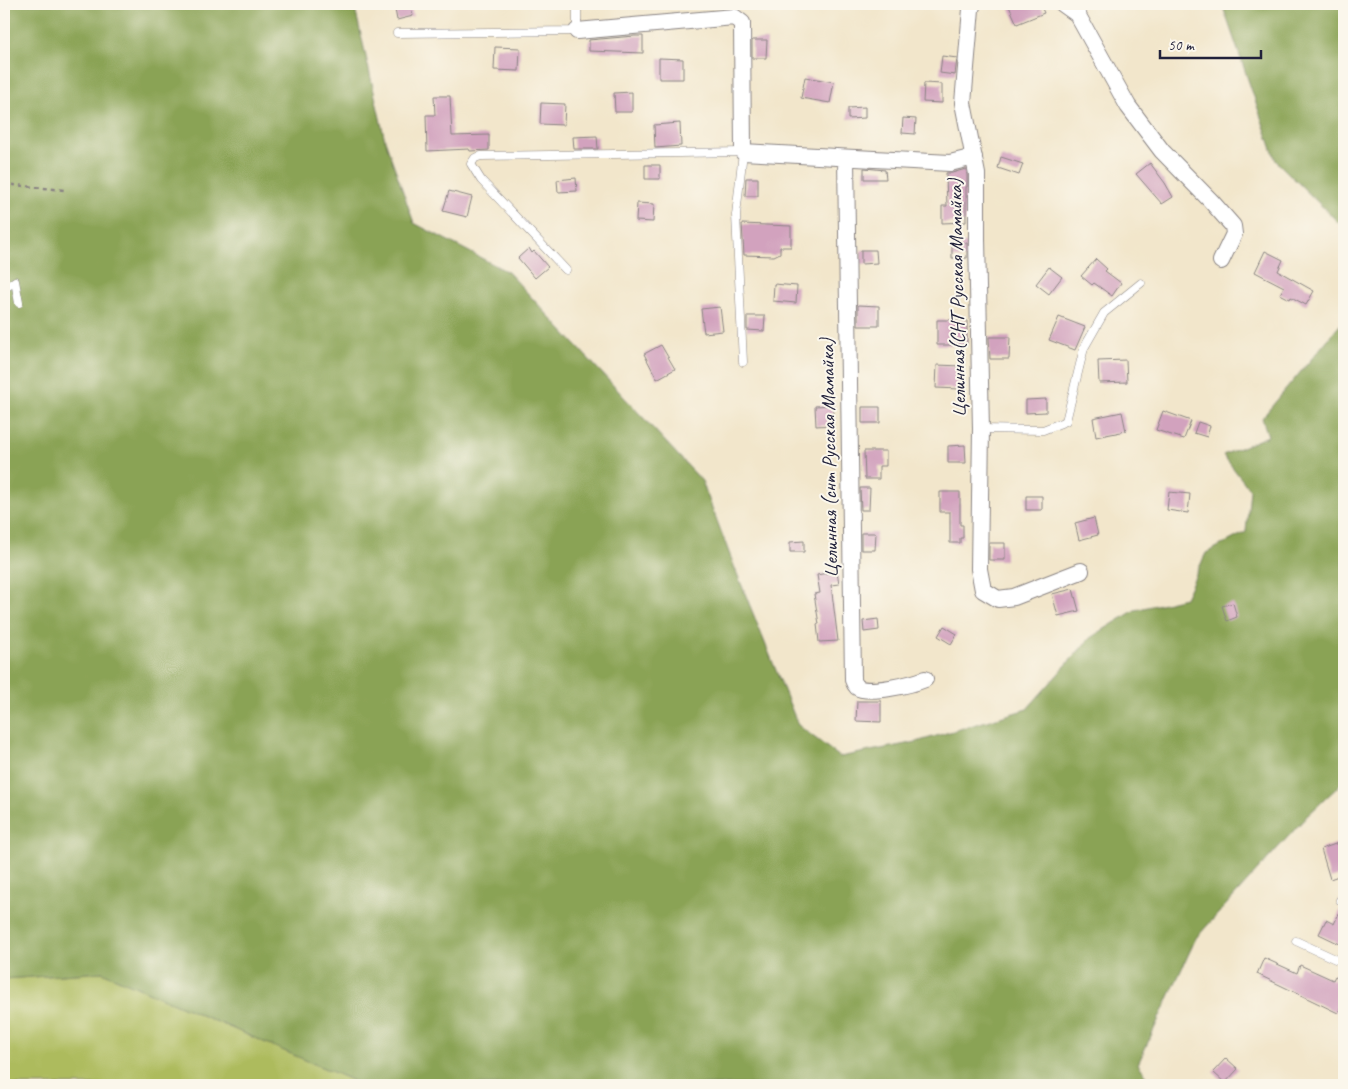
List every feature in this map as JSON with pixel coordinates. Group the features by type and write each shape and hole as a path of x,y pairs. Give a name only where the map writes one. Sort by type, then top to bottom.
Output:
{"street":[{"name":"Целинная(СНТ Русская Мамайка)","path":"973,4 970,18 963,103 978,174 977,239 981,428"},
{"path":"1063,4 1077,14 1128,106 1162,151 1233,226 1234,234 1221,261"},
{"path":"577,31 734,17 742,23 744,152"},
{"name":"Целинная(СНТ Русская Мамайка)","path":"744,152 950,163 974,156"},
{"name":"Целинная (снт Русская Мамайка)","path":"846,158 853,680 856,686 873,690 913,684 925,680"},
{"path":"981,428 979,569 983,590 998,599 1014,597 1081,570"}],"lane":[{"path":"397,33 577,31 577,4"},
{"path":"743,362 736,215 744,152"},
{"name":"Целинная(СНТ Русская Мамайка)","path":"566,270 480,180 471,164 474,158 481,156 744,152"},
{"path":"4,290 14,281 19,303"},
{"name":"Целинная(СНТ Русская Мамайка)","path":"981,428 1042,430 1066,421 1084,348 1104,313 1141,283"},
{"path":"1296,941 1344,963"}],"path":[{"path":"4,184 64,190"}],"green space":[{"path":"4,4 354,4 385,140 414,223 508,272 702,481 798,725 840,757 916,742 1027,709 1090,638 1135,610 1185,598 1206,553 1246,532 1250,490 1223,455 1268,436 1262,418 1344,320 1344,781 1307,816 1196,938 1138,1064 1154,1085 363,1085 102,972 4,979"},
{"path":"1220,4 1344,4 1344,228 1276,161 1223,7"},
{"path":"102,972 363,1085 4,1085 4,979"}],"building":[{"path":"394,4 410,4 413,16 397,20"},
{"path":"1008,4 1040,4 1044,13 1017,24"},
{"path":"643,36 643,53 589,51 589,40"},
{"path":"752,40 767,40 766,58 752,58"},
{"path":"495,47 520,48 519,71 494,70"},
{"path":"942,56 957,58 955,75 940,73"},
{"path":"659,58 683,59 683,79 659,79"},
{"path":"805,77 834,82 830,103 801,98"},
{"path":"924,83 942,84 942,103 923,102"},
{"path":"632,92 632,112 615,112 614,93"},
{"path":"434,96 450,96 452,136 489,135 489,150 427,151 426,115 435,115"},
{"path":"541,103 565,104 564,125 540,124"},
{"path":"865,107 865,118 848,119 848,108"},
{"path":"903,118 916,119 915,134 902,133"},
{"path":"680,123 681,146 655,148 654,125"},
{"path":"597,136 598,149 574,149 573,137"},
{"path":"1001,157 1023,164 1019,175 998,168"},
{"path":"1150,163 1173,197 1162,204 1136,174"},
{"path":"645,165 660,165 660,179 645,179"},
{"path":"864,168 885,170 886,179 864,179"},
{"path":"966,169 966,222 942,223 942,206 947,206 946,173"},
{"path":"576,178 577,191 558,192 557,180"},
{"path":"746,178 758,178 758,196 745,196"},
{"path":"449,191 472,197 467,217 443,211"},
{"path":"637,203 654,204 653,222 636,221"},
{"path":"742,224 791,226 791,247 780,247 780,253 774,256 744,255"},
{"path":"952,243 967,243 967,258 952,258"},
{"path":"529,248 548,267 535,278 518,258"},
{"path":"861,250 876,250 877,263 861,264"},
{"path":"1265,251 1283,260 1278,271 1314,291 1306,305 1291,297 1290,299 1280,294 1284,287 1255,272"},
{"path":"1096,259 1107,269 1105,271 1121,283 1112,296 1094,283 1092,285 1081,276"},
{"path":"1049,267 1062,277 1049,294 1036,284"},
{"path":"774,284 797,286 796,303 773,301"},
{"path":"858,305 879,306 879,326 858,326"},
{"path":"720,307 723,331 704,333 701,309"},
{"path":"747,316 765,316 764,331 747,330"},
{"path":"1059,317 1085,327 1075,350 1049,340"},
{"path":"937,320 967,320 967,345 937,345"},
{"path":"989,337 1010,337 1009,359 990,359"},
{"path":"661,345 675,369 657,379 644,354"},
{"path":"1126,360 1127,382 1099,383 1098,361"},
{"path":"937,365 962,366 960,389 936,388"},
{"path":"1046,399 1046,412 1026,413 1026,400"},
{"path":"833,405 833,425 816,426 815,406"},
{"path":"862,407 880,407 880,423 862,423"},
{"path":"1163,411 1191,421 1184,439 1156,430"},
{"path":"1122,412 1126,431 1096,437 1093,418"},
{"path":"1198,422 1210,426 1207,437 1194,433"},
{"path":"965,445 966,463 948,463 948,446"},
{"path":"864,451 886,451 886,466 879,466 879,479 865,479"},
{"path":"860,488 870,488 869,510 861,510"},
{"path":"940,492 960,492 960,525 963,525 963,538 960,538 960,543 950,543 950,512 940,512"},
{"path":"1169,492 1190,494 1188,513 1167,510"},
{"path":"1026,496 1042,496 1042,510 1026,510"},
{"path":"1094,518 1098,535 1079,540 1075,523"},
{"path":"861,533 876,533 875,550 861,550"},
{"path":"804,541 804,552 790,552 790,542"},
{"path":"989,543 1005,543 1005,560 989,560"},
{"path":"837,571 839,584 831,585 838,641 819,642 817,624 819,624 814,594 820,593 817,575"},
{"path":"1073,589 1079,611 1058,616 1052,594"},
{"path":"1233,603 1237,617 1227,621 1222,606"},
{"path":"878,619 879,630 864,632 863,621"},
{"path":"944,626 957,634 951,644 938,636"},
{"path":"857,701 881,701 881,722 856,721"},
{"path":"1344,841 1344,874 1330,879 1321,849"},
{"path":"1342,907 1344,908 1344,946 1319,934 1326,920 1334,924"},
{"path":"1264,958 1297,973 1300,965 1333,980 1335,976 1344,981 1344,1000 1338,1013 1257,974"},
{"path":"1226,1058 1238,1069 1225,1083 1213,1072"}]}
